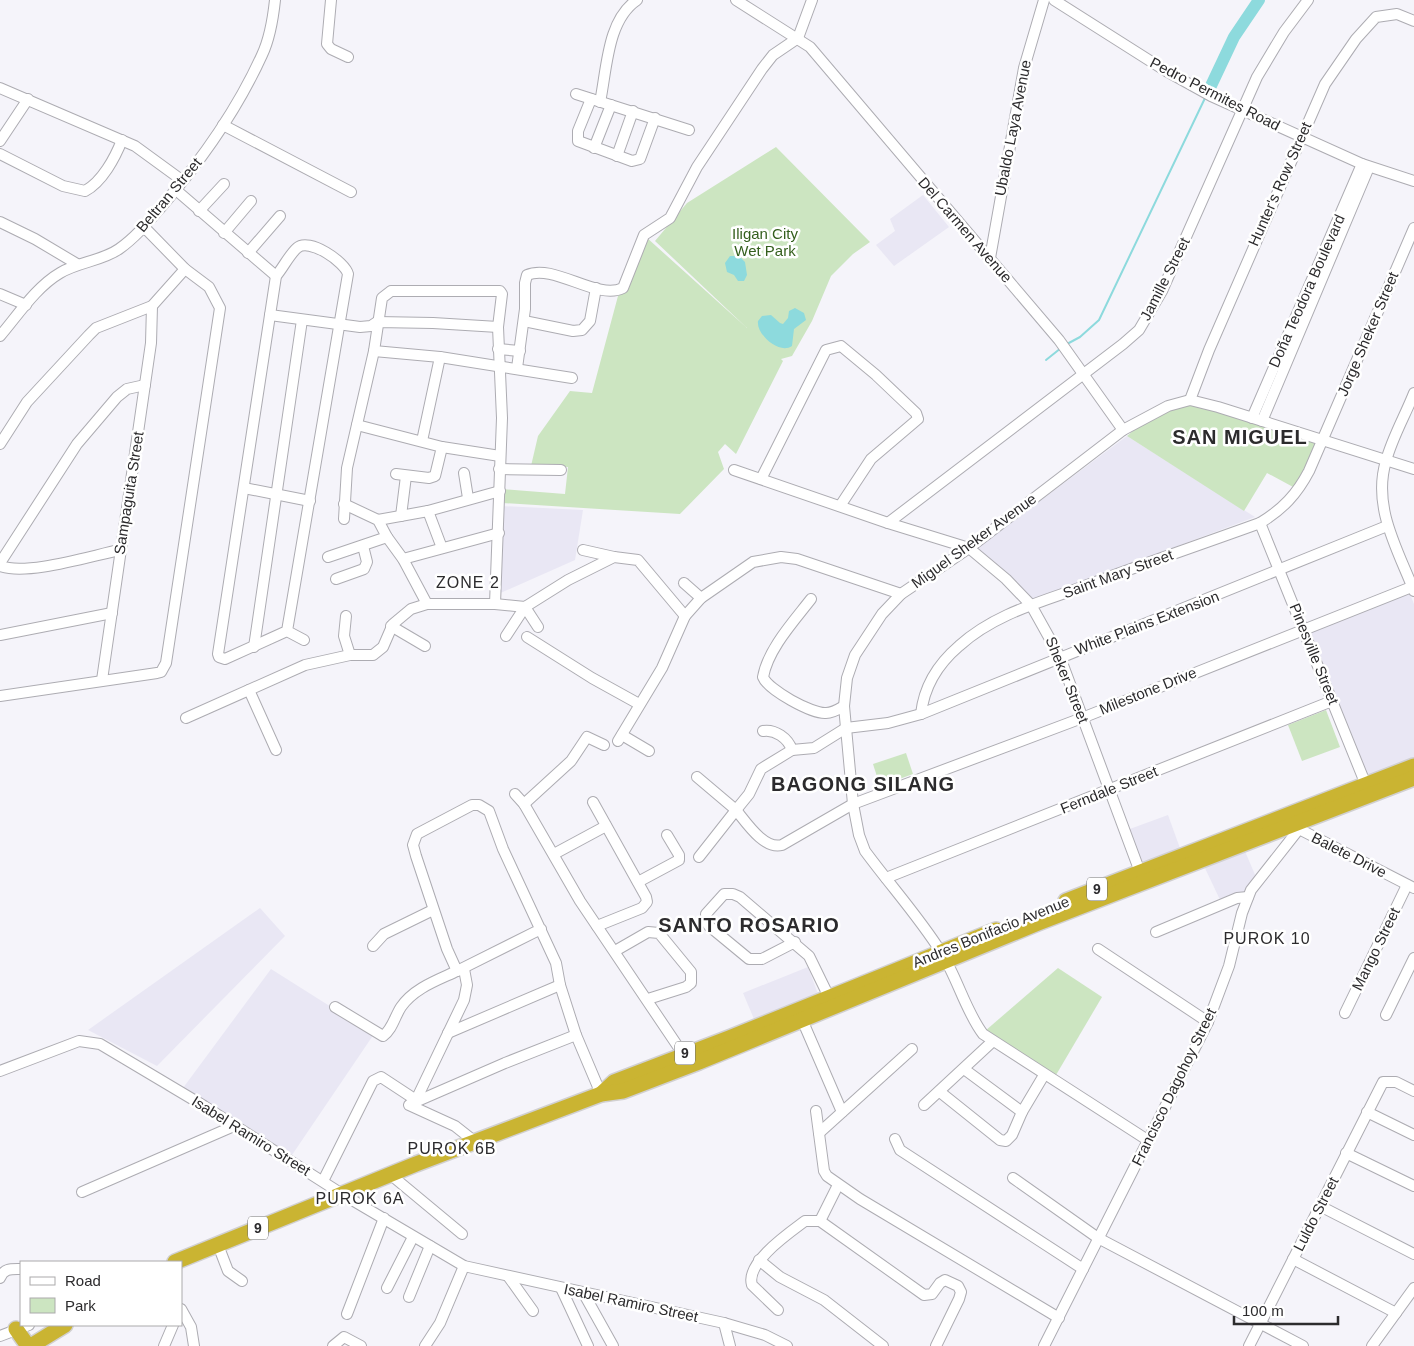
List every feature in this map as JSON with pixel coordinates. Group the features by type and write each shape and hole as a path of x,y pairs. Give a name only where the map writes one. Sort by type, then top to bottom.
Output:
{"highway":[{"name":"Andres Bonifacio Avenue","path":"601,1094 614,1082 683,1054 800,1014 829,997 944,957 1140,872 1297,821 1366,785 1414,766"},
{"name":"Andres Bonifacio Avenue","path":"178,1261 474,1142 601,1094 623,1091 800,1014 944,957 1414,778"},
{"path":"22,1327 30,1346 62,1326"},
{"path":"48,1346 72,1326"}],"street":[{"name":"Beltran Street","path":"0,336 46,283 59,273 78,264 117,250 144,228 176,190 223,125 262,55 268,39 275,0"},
{"path":"331,0 326,35 327,44 331,49 348,57"},
{"path":"637,0 627,6 619,19 595,100 577,136 578,141 632,161 640,159 655,118"},
{"name":"Del Carmen Avenue","path":"736,0 810,47 867,117 990,258 1062,345 1084,372 1123,430"},
{"path":"517,368 524,321 527,275 540,273 596,288 615,291 623,288 644,235 670,218 697,167 762,69 773,55 798,38 812,0"},
{"name":"Ubaldo Laya Avenue","path":"990,258 1024,68 1044,0"},
{"name":"Pedro Permites Road","path":"1054,0 1166,71 1242,110 1366,165 1414,181"},
{"name":"Jamille Street","path":"888,523 1139,330 1162,291 1257,77 1284,32 1308,0"},
{"name":"Hunter's Row Street","path":"1190,400 1209,350 1300,137 1325,84 1370,23 1382,15 1397,14 1414,21"},
{"path":"0,88 122,140 154,159 183,181"},
{"path":"576,94 689,130"},
{"path":"0,141 28,99"},
{"path":"594,148 611,105"},
{"path":"617,156 633,111"},
{"path":"223,125 351,192"},
{"path":"0,154 62,186 85,191 92,188 101,177 122,140"},
{"name":"Doña Teodora Boulevard","path":"1257,420 1366,165"},
{"path":"199,211 224,184"},
{"path":"176,190 276,276"},
{"path":"224,233 251,201"},
{"path":"248,253 280,216"},
{"path":"0,222 35,239 78,264"},
{"path":"0,696 157,673 161,672 166,663 220,315 218,302 208,287 185,269 144,228"},
{"name":"Jorge Sheker Street","path":"1323,441 1414,228"},
{"path":"304,245 313,246 342,263 348,274 287,631 225,659 219,657 276,276 298,247 304,245"},
{"path":"0,444 27,402 96,328 152,306 185,269"},
{"path":"524,321 573,332 582,330 590,321 596,288"},
{"path":"344,519 347,468 374,351 382,298 391,291 495,290 502,294 498,327 502,418 495,604"},
{"path":"0,294 26,305"},
{"name":"Sampaguita Street","path":"102,680 151,343 152,306"},
{"path":"270,315 339,325 371,326 377,322 433,322 498,327"},
{"path":"254,647 302,320"},
{"path":"761,479 826,350 841,346 916,413 918,419 872,460 840,506"},
{"path":"498,349 520,352"},
{"path":"374,351 440,357 572,378"},
{"path":"422,441 440,357"},
{"path":"120,550 38,567 20,569 0,564 77,444 122,393 127,389 145,385"},
{"path":"1413,588 1387,526 1382,492 1386,461 1414,394"},
{"path":"1190,400 1414,469"},
{"name":"Miguel Sheker Avenue","path":"1149,1141 993,1041 976,1025 944,957 865,851 859,836 853,804 844,706 847,678 855,655 882,614 901,594 969,548 1123,430 1168,406 1190,400"},
{"path":"357,425 442,446 500,456"},
{"name":"Saint Mary Street","path":"922,714 922,700 929,681 959,646 1003,616 1260,523 1281,510 1299,490 1323,441"},
{"path":"401,516 401,475 435,476 442,446"},
{"path":"499,469 561,470"},
{"name":"Sheker Street","path":"734,470 888,523 969,548 992,566 1031,606 1060,657 1140,872"},
{"path":"464,473 468,498"},
{"path":"244,488 310,501"},
{"path":"344,504 378,520 428,511 468,498 500,491"},
{"path":"428,511 442,548"},
{"path":"378,520 387,537 403,559 427,604"},
{"name":"Pinesville Street","path":"1260,523 1366,785"},
{"name":"White Plains Extension","path":"846,728 888,723 922,714 1060,657 1280,571 1387,526"},
{"path":"403,559 499,533"},
{"path":"328,557 387,537"},
{"path":"336,579 364,569 367,562 363,546"},
{"path":"583,550 638,560 685,616"},
{"path":"649,751 620,738 662,668 685,616 701,598 753,562 781,556 797,559 901,594"},
{"path":"506,636 525,607 568,580 614,557"},
{"path":"684,583 701,598"},
{"name":"Milestone Drive","path":"736,810 765,841 777,846 853,804 1082,718 1303,629 1413,588"},
{"path":"811,599 784,634 768,662 763,677 771,688 816,712 831,712 844,706"},
{"path":"186,718 306,665 350,655 373,655 380,651 391,626 411,608 427,604 495,604 525,607"},
{"path":"525,607 538,627"},
{"path":"0,634 112,613"},
{"path":"346,616 344,636 350,655"},
{"path":"391,626 425,646"},
{"path":"287,631 304,640"},
{"path":"527,637 592,678 639,704"},
{"path":"249,690 276,750"},
{"name":"Ferndale Street","path":"886,878 1332,701"},
{"path":"699,857 749,794 761,769 792,750 814,748 846,728"},
{"path":"763,731 772,731 778,734 790,745 792,750"},
{"path":"524,804 571,761 587,738 604,746"},
{"path":"698,776 736,810"},
{"path":"515,794 524,804 597,926 683,1054"},
{"path":"593,802 646,897 646,905 597,926"},
{"path":"413,1103 466,992 461,970 433,910 416,856 414,840 422,830 472,805 479,805 489,811 503,849 556,962 560,985 576,1035 601,1094"},
{"name":"Balete Drive","path":"1297,821 1411,886"},
{"name":"Francisco Dagohoy Street","path":"1044,1346 1208,1022 1229,966 1248,897 1297,821"},
{"path":"554,854 606,826"},
{"path":"638,882 679,860 679,855 668,835"},
{"name":"Mango Street","path":"1345,1013 1411,886"},
{"path":"794,942 762,959 749,959 706,922 706,914 724,894 733,894 740,897 794,942 809,956 829,997"},
{"path":"1156,932 1238,898 1248,897"},
{"path":"373,946 384,934 433,910"},
{"path":"335,1007 383,1036 389,1031 408,998 431,983 461,970 540,929"},
{"path":"615,951 648,932 659,933 691,972 691,983 686,987 648,1000"},
{"path":"1098,949 1208,1022"},
{"path":"1386,1015 1414,958"},
{"path":"448,1033 560,985"},
{"path":"800,1014 842,1112"},
{"path":"413,1103 496,1066 576,1035"},
{"name":"Isabel Ramiro Street","path":"0,1071 64,1046 86,1040 100,1044 342,1194 464,1266 584,1294 724,1323 765,1335 788,1346"},
{"path":"924,1105 993,1041"},
{"path":"819,1133 912,1049"},
{"path":"964,1069 1022,1112"},
{"path":"940,1092 1000,1140 1006,1140 1012,1135 1022,1112 1044,1075"},
{"path":"323,1181 373,1081 381,1078 413,1103 455,1126 474,1142"},
{"name":"Luldo Street","path":"1248,1346 1383,1082 1396,1082 1414,1091"},
{"path":"816,1111 824,1171 838,1184 1059,1318"},
{"path":"1367,1112 1414,1135"},
{"path":"82,1192 234,1126"},
{"path":"895,1139 900,1150 1083,1269"},
{"path":"1346,1153 1414,1186"},
{"path":"391,1175 462,1234"},
{"path":"1013,1178 1098,1238 1303,1346"},
{"path":"820,1221 838,1184"},
{"path":"1320,1206 1414,1254"},
{"path":"347,1314 384,1218"},
{"path":"778,1310 752,1285 752,1272 760,1260 805,1221 820,1221 924,1295 932,1294 940,1283 945,1280 958,1286 961,1292 959,1299 936,1346"},
{"path":"387,1288 414,1237"},
{"path":"218,1245 228,1271 242,1281"},
{"path":"408,1297 430,1246"},
{"path":"1293,1259 1396,1313"},
{"path":"760,1260 780,1277 824,1300 883,1346"},
{"path":"425,1346 440,1323 464,1266"},
{"path":"0,1278 9,1269 20,1269"},
{"path":"508,1276 533,1311"},
{"path":"561,1288 588,1346"},
{"path":"1372,1346 1414,1288"},
{"path":"584,1294 613,1346"},
{"path":"182,1311 191,1327 194,1346"},
{"path":"724,1323 730,1346"},
{"path":"164,1346 174,1326"},
{"path":"0,1336 22,1327"},
{"path":"333,1346 344,1337 361,1346"}],"shaded area":[{"path":"923,195 949,227 894,266 876,245 895,231 890,219"},
{"path":"1127,436 1255,517 1031,601 977,548"},
{"path":"501,506 583,510 575,560 496,595"},
{"path":"1409,592 1414,604 1414,758 1368,776 1310,630"},
{"path":"1168,815 1181,851 1140,866 1127,830"},
{"path":"1244,849 1256,877 1246,894 1222,904 1204,866"},
{"path":"260,908 285,936 157,1066 88,1030"},
{"path":"808,967 818,994 754,1019 743,993"},
{"path":"271,969 374,1034 292,1155 183,1088"}],"green space":[{"name":"Iligan City Wet Park","path":"776,147 870,242 853,254 831,276 812,321 792,356 781,359 783,361 736,454 725,444 718,452 724,469 680,514 502,503 502,489 565,494 568,467 531,466 538,436 570,391 592,393 618,296 628,290 646,237 747,328 655,241 687,203"},
{"path":"1188,405 1204,406 1319,442 1295,488 1267,473 1244,511 1127,436 1155,416"},
{"path":"1326,710 1340,747 1302,761 1288,725"},
{"path":"906,753 913,774 880,786 873,764"},
{"path":"1058,968 1102,997 1056,1075 985,1031"}],"water":[{"path":"730,256 739,256 745,262 747,275 744,281 738,281 734,275 727,272 725,263"},
{"path":"795,308 804,313 806,320 794,329 792,346 781,348 769,342 761,332 758,321 762,316 771,315 783,324 788,318 789,311"}],"waterway":[{"path":"1209,90 1234,37 1259,0"},
{"path":"1067,344 1080,337 1099,320 1206,96"},
{"path":"1046,360 1061,348"}],"district":[{"name":"SAN MIGUEL","path":"1240,437"},
{"name":"ZONE 2","path":"468,582"},
{"name":"BAGONG SILANG","path":"863,784"},
{"name":"SANTO ROSARIO","path":"749,925"},
{"name":"PUROK 10","path":"1267,938"},
{"name":"PUROK 6B","path":"452,1148"},
{"name":"PUROK 6A","path":"360,1198"}]}
